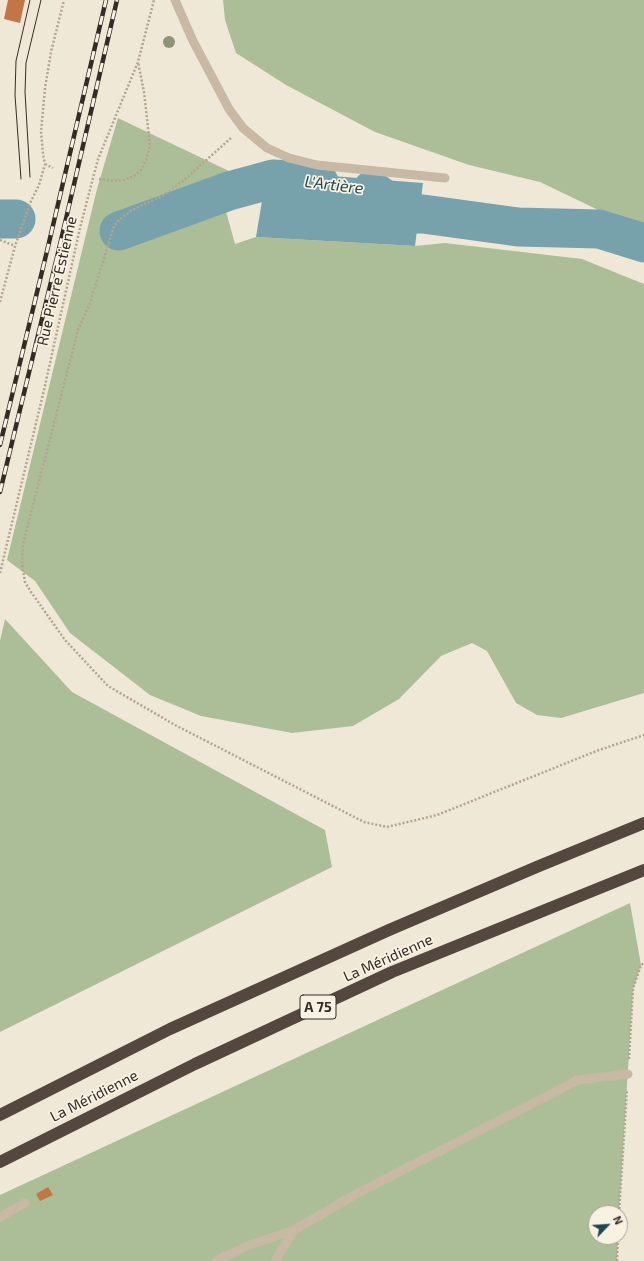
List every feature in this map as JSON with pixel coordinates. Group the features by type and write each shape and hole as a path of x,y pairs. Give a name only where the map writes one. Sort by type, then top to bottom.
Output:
{"highway":[{"name":"La Méridienne","path":"0,1115 191,1019 403,924 644,823"},
{"name":"La Méridienne","path":"0,1162 195,1064 392,972 644,870"}],"lane":[{"path":"175,0 193,41 229,109 243,128 267,148 289,158 317,164 445,178"},
{"path":"216,1261 247,1246 294,1230 358,1193 578,1080 628,1074"},
{"path":"0,1217 25,1203"},
{"path":"275,1261 294,1230"}],"path":[{"path":"0,302 15,246 31,201 39,185 45,164 41,132 45,88 51,52 64,0"},
{"name":"Rue Pierre Estienne","path":"0,573 44,390 80,228 98,159 138,62 154,0"},
{"path":"99,179 112,181 124,180 134,176 141,170 146,160 150,146 144,92 138,62"},
{"path":"243,128 183,181 164,194 132,210 114,226 90,304 78,330 23,544 22,564 26,582 31,592 65,640 108,686 175,725 364,822 387,827 437,815 599,750 644,735"},
{"path":"45,164 53,168"},
{"path":"0,240 15,246"},
{"path":"617,1261 618,1245"}],"green space":[{"path":"223,0 644,0 644,232 540,182 469,165 375,132 286,85 236,53 225,20"},
{"path":"118,118 229,171 224,204 235,244 256,237 415,246 445,243 582,259 644,284 644,693 561,718 537,715 516,703 487,651 472,643 441,656 399,699 353,726 292,733 201,716 150,695 70,633 35,581 7,560 97,189"},
{"path":"5,619 72,692 325,830 332,867 0,1032 0,641"},
{"path":"630,903 641,965 633,989 620,1205 588,1205 588,1245 618,1245 617,1261 0,1261 0,1195"}],"water":[{"path":"267,171 423,183 415,246 256,237"}],"building":[{"path":"8,0 25,0 20,23 4,19"},
{"path":"48,1187 53,1195 40,1201 36,1194"}],"waterway":[{"name":"L'Artière","path":"119,231 229,191 273,179 319,182"},
{"name":"L'Artière","path":"372,190 405,214 423,214 518,227 599,229 644,243"},
{"name":"L'Artière","path":"0,219 16,219"}],"tram line":[{"path":"21,179 15,95 16,61 30,0"},
{"path":"30,177 25,92 26,63 41,0"}],"railway":[{"path":"0,445 106,0"},
{"path":"0,492 117,0"}]}
